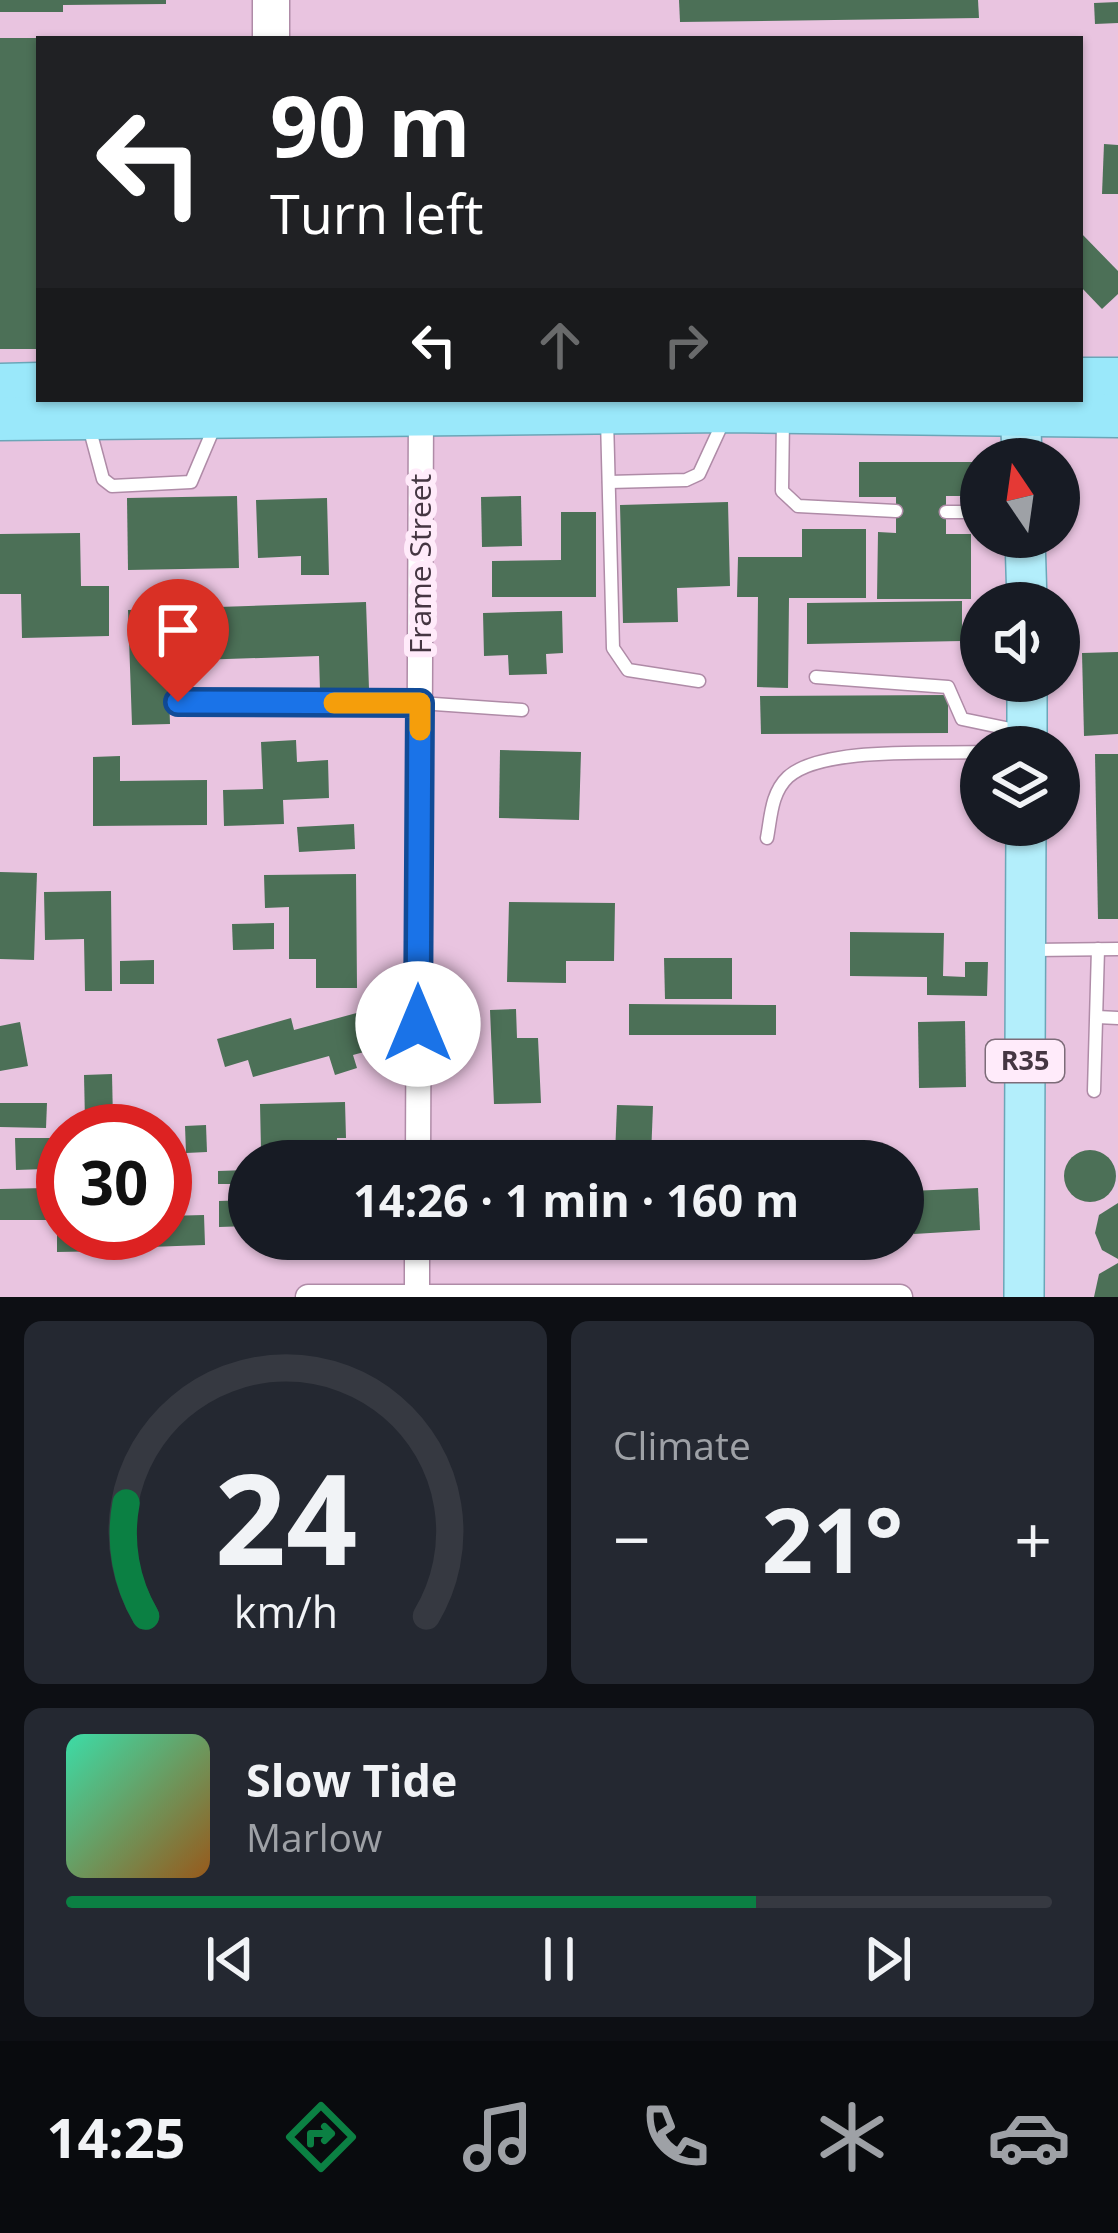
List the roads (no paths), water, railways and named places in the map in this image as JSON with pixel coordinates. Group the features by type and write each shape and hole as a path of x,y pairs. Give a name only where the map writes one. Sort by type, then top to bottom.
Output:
{"highway":[{"path":"1083,379 1118,379"},
{"path":"0,385 36,384"},
{"path":"0,418 218,416 274,407 421,406 606,412 783,406 1020,408 1118,416"}],"main road":[{"path":"271,0 271,36"},
{"path":"1020,408 1021,438"},
{"name":"R35","path":"1024,1297 1026,846"}],"street":[{"name":"Frame Street","path":"418,1140 421,406"},
{"path":"417,1297 418,1260"},
{"path":"308,1297 900,1297"}],"lane":[{"path":"783,406 782,490 798,506 896,511"},
{"path":"610,482 686,480 699,474 728,411"},
{"path":"606,412 613,649 628,670 699,681"},
{"path":"87,417 106,484 179,486 196,476 218,416"},
{"path":"946,512 960,512"},
{"path":"816,677 948,687 962,719 984,726"},
{"path":"178,702 420,703 522,710"},
{"path":"767,838 774,797 789,777 804,768 831,758 960,753"},
{"path":"1094,1091 1098,949"},
{"path":"1026,950 1118,949"},
{"path":"1097,1017 1118,1018"}]}
